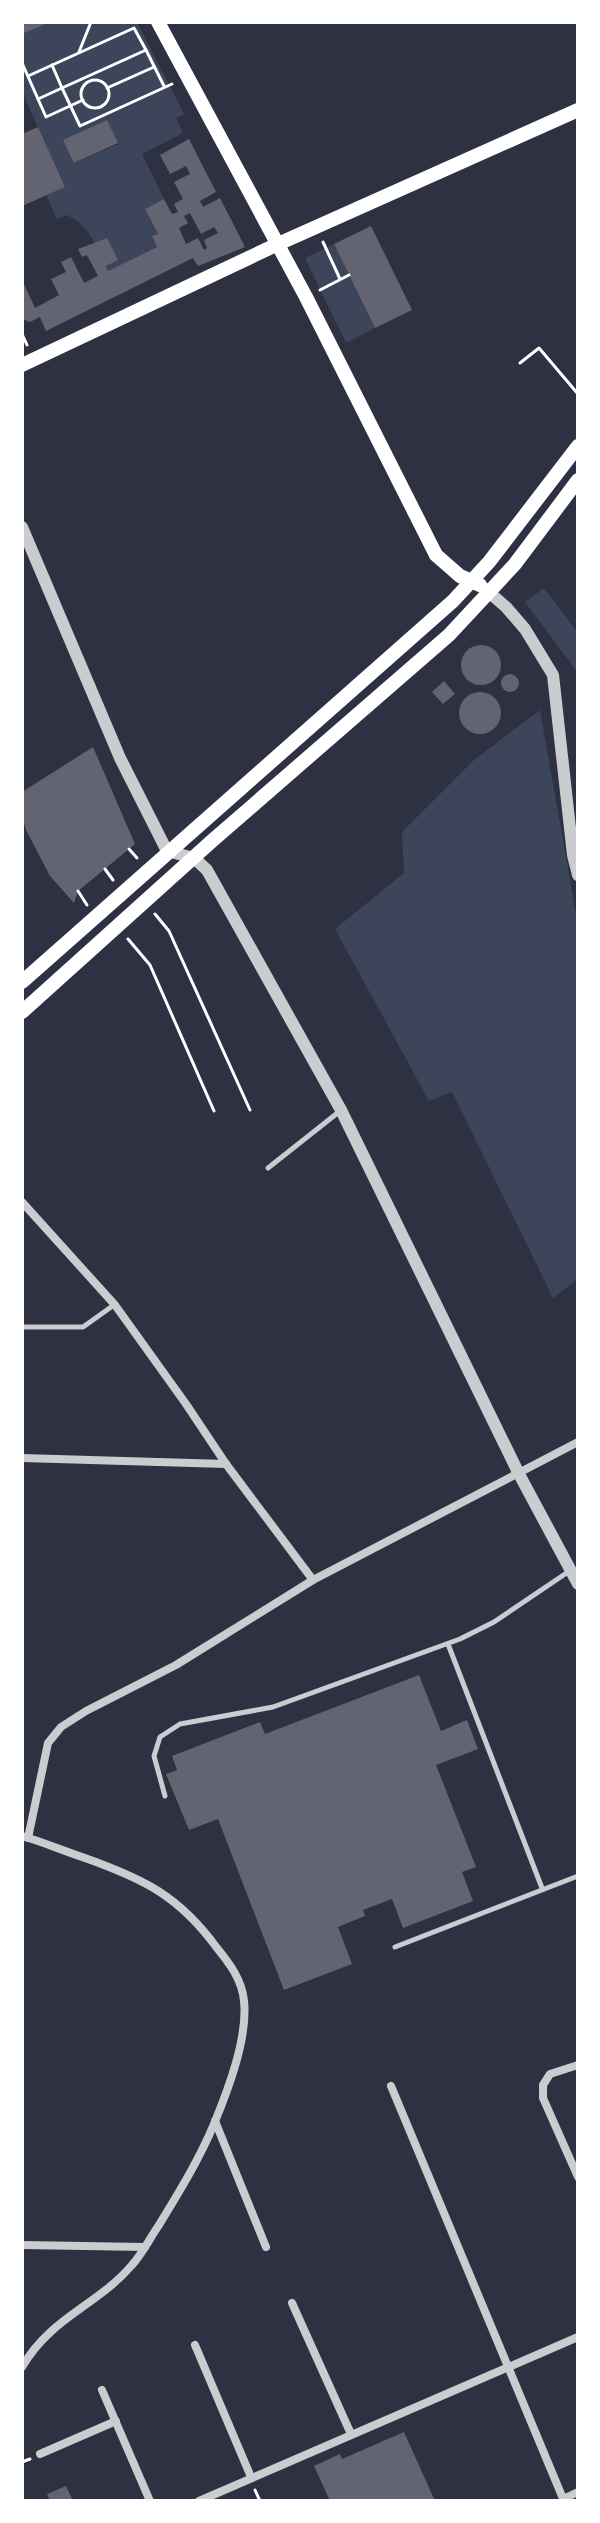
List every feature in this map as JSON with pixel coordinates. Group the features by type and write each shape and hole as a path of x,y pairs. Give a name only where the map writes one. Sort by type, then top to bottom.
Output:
{"main road":[{"path":"158,22 306,297 436,555 447,567 482,587"},
{"path":"22,365 278,244 578,110"},
{"path":"22,1012 449,635 578,446"},
{"path":"22,982 167,851 354,690 482,587 578,480"}],"street":[{"path":"22,527 120,758 167,851 194,858 207,870 341,1110 519,1474 578,1584"},
{"path":"482,587 506,607 525,629 553,675 573,855 578,875"},
{"path":"22,1202 115,1305 226,1464 313,1580"},
{"path":"22,2367 48,2332 109,2288 135,2263 191,2173 215,2121 230,2082 244,2020 244,1998 232,1967 189,1913 158,1888 123,1871 25,1837 48,1743 61,1727 86,1711 176,1665 313,1580 578,1442"},
{"path":"22,1458 226,1464"},
{"path":"578,2065 550,2074 542,2089 543,2098 578,2177"},
{"path":"391,2086 564,2500 578,2492"},
{"path":"215,2121 266,2247"},
{"path":"22,2245 145,2247"},
{"path":"292,2303 351,2434"},
{"path":"199,2501 578,2337"},
{"path":"195,2345 251,2477"},
{"path":"102,2390 150,2501"},
{"path":"40,2454 116,2421"}],"lane":[{"path":"268,1168 341,1110"},
{"path":"22,1327 83,1327 115,1305"},
{"path":"165,1796 154,1756 160,1737 180,1724 273,1707 448,1644 494,1622 570,1570"},
{"path":"448,1644 542,1888"},
{"path":"395,1947 578,1876"}],"path":[{"path":"79,53 91,22"},
{"path":"28,76 134,28 165,88"},
{"path":"38,99 89,79 146,50"},
{"path":"22,63 46,117 83,100"},
{"path":"52,65 80,126 187,78"},
{"path":"107,88 154,67"},
{"path":"83,100 92,107 101,106 108,98 107,88 101,81 89,79"},
{"path":"83,100 83,86 89,79"},
{"path":"101,106 105,115"},
{"path":"316,228 340,279"},
{"path":"306,297 349,275"},
{"path":"520,363 539,348 578,394"},
{"path":"145,902 169,931 250,1110"},
{"path":"118,926 150,965 214,1111"}],"shaded area":[{"path":"50,22 137,22 184,114 176,118 183,133 142,154 164,199 145,209 158,234 153,237 157,247 108,271 107,238 95,244 87,231 67,215 57,219 46,195 65,187 22,92 22,34","holes":["107,120 118,144 75,163 64,140"]},
{"path":"334,244 375,328 346,343 305,258"},
{"path":"544,588 578,633 578,673 525,602"},
{"path":"540,710 578,925 578,1279 553,1298 452,1092 429,1101 335,929 404,873 402,832 474,760"}],"building":[{"path":"22,22 50,22 22,34"},
{"path":"107,120 118,143 74,163 63,140"},
{"path":"38,127 65,187 22,206 22,134"},
{"path":"189,139 216,192 200,201 203,207 220,198 245,247 198,266 193,258 46,331 40,317 30,322 22,319 22,280 35,308 59,295 51,279 66,272 61,262 71,257 84,283 98,276 87,255 82,257 78,249 107,238 118,260 106,266 108,271 157,247 152,236 158,234 145,209 164,199 172,214 178,212 174,204 183,199 174,182 190,174 186,166 170,174 160,155","holes":["190,213 201,234 214,227 218,233 204,240 207,248 204,250 198,238 186,244 179,228 188,223 184,216"]},
{"path":"371,226 412,310 375,328 334,244"},
{"path":"481,645 495,651 501,665 495,679 481,685 467,679 461,665 467,651"},
{"path":"510,674 519,683 510,692 501,683"},
{"path":"444,681 455,694 443,704 432,692"},
{"path":"480,692 495,698 501,713 495,728 480,734 465,728 459,713 465,698"},
{"path":"93,747 135,844 78,891 74,903 50,876 26,830 22,816 22,792"},
{"path":"419,1675 441,1731 467,1720 478,1749 436,1765 476,1867 462,1872 473,1901 403,1928 392,1899 363,1910 365,1916 338,1927 352,1964 284,1990 218,1819 189,1830 166,1774 177,1770 172,1756 260,1722 265,1734"},
{"path":"404,2432 435,2501 330,2501 314,2466 340,2454 342,2459"},
{"path":"66,2486 73,2501 50,2501 47,2494"}]}
